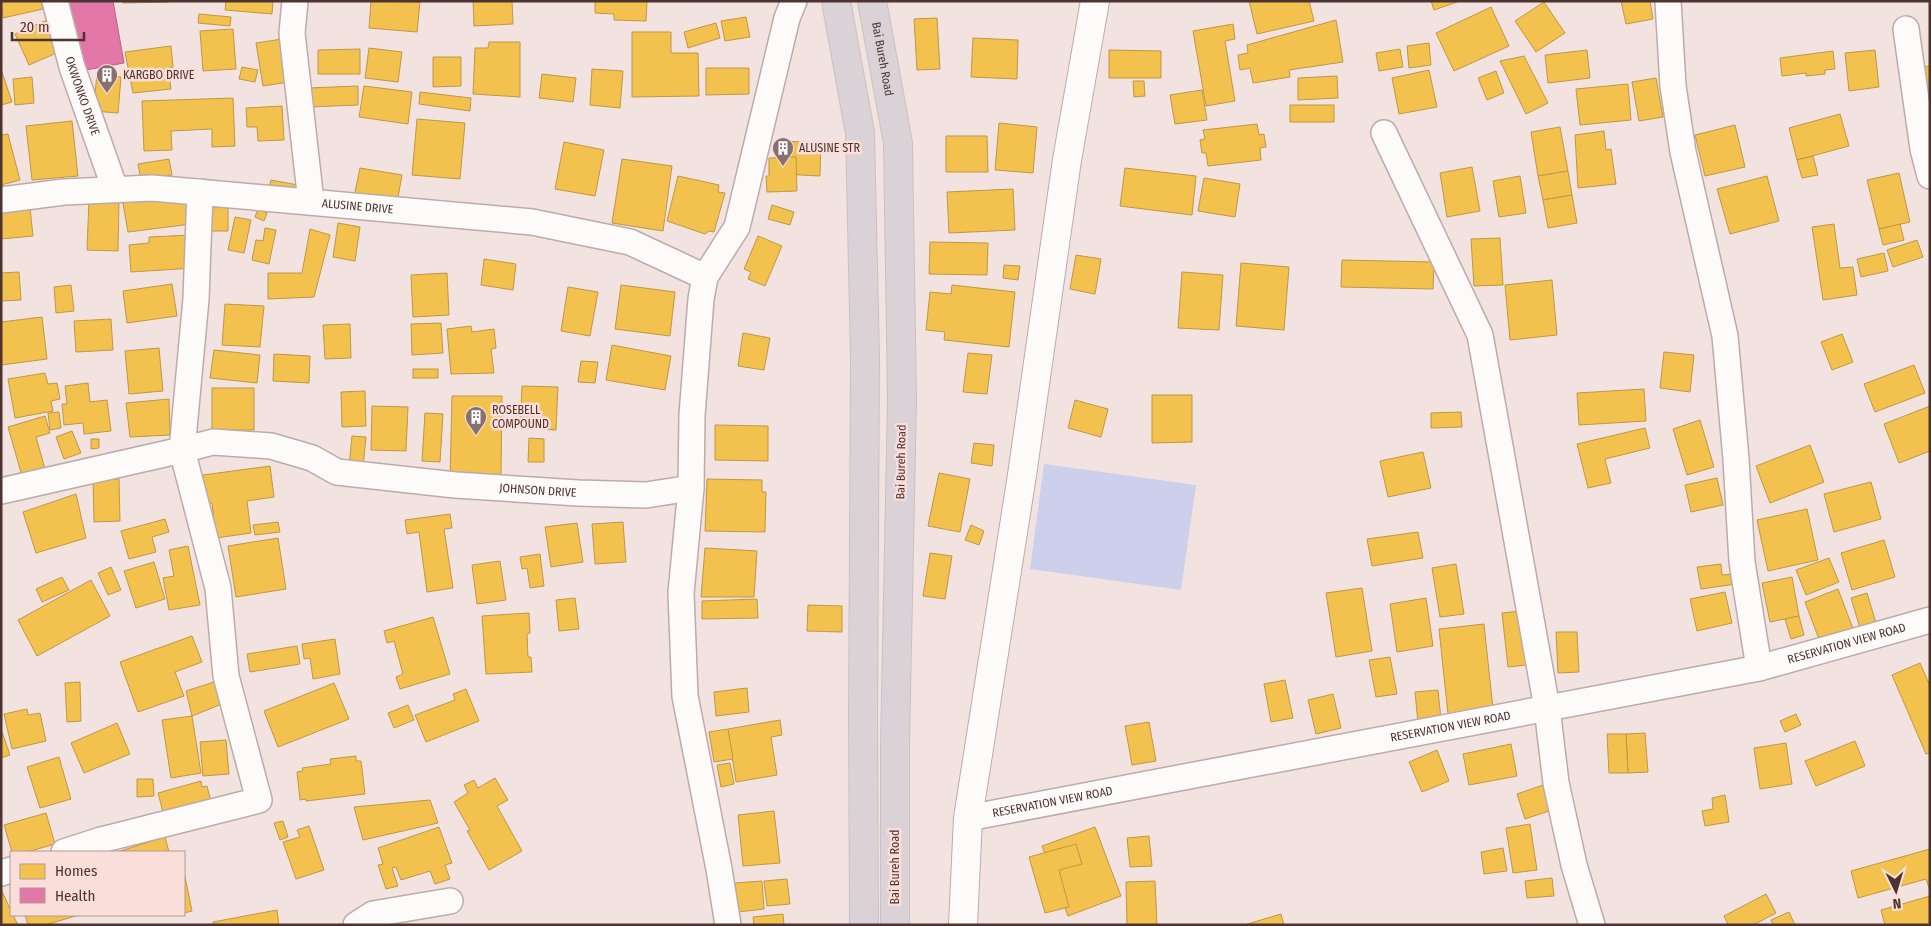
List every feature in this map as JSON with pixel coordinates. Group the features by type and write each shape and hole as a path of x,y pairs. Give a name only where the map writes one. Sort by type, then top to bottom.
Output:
{"highway":[{"path":"836,1 860,133 864,358 862,713 864,925"},
{"name":"Bai Bureh Road","path":"872,1 898,144 902,399 895,735 895,925"}],"street":[{"name":"OKWONKO DRIVE","path":"55,1 72,67 115,189"},
{"path":"295,1 292,33 311,202"},
{"path":"728,925 685,696 681,593 690,488 692,415 701,299 705,277 737,227 787,18 794,1"},
{"path":"963,925 968,818 1022,475 1067,160 1095,1"},
{"path":"1668,1 1673,86 1683,152 1725,336 1736,459 1742,562 1759,668"},
{"path":"1906,29 1923,150 1930,176"},
{"path":"1384,133 1480,335 1547,708 1556,783 1574,866 1592,925"},
{"name":"ALUSINE DRIVE","path":"1,200 64,192 152,188 532,222 630,242 705,277"},
{"path":"67,851 101,840 259,800 226,676 218,588 182,450 196,299 200,192"},
{"name":"JOHNSON DRIVE","path":"1,491 213,442 271,446 312,458 337,472 464,485 578,493 646,495 690,488"},
{"name":"RESERVATION VIEW ROAD","path":"968,818 1759,668 1930,620"},
{"path":"356,925 373,914 450,901"}],"shaded area":[{"path":"1044,464 1196,485 1181,590 1030,569"}],"building: Homes":[{"path":"1,1 41,1 43,9 3,18"},
{"path":"123,1 169,1 169,2 123,3"},
{"path":"226,1 273,1 272,14 225,10"},
{"path":"371,1 420,2 417,32 369,28"},
{"path":"473,1 512,1 513,24 474,26"},
{"path":"595,1 647,1 646,21 614,20 614,14 595,13"},
{"path":"1249,1 1309,1 1314,21 1257,34"},
{"path":"1431,1 1460,1 1434,10"},
{"path":"1621,1 1650,1 1653,19 1626,24"},
{"path":"1544,2 1565,33 1536,52 1515,21"},
{"path":"1491,7 1509,46 1454,71 1436,33"},
{"path":"199,14 231,17 230,26 198,23"},
{"path":"746,17 750,37 725,41 721,21"},
{"path":"937,18 940,69 917,70 914,19"},
{"path":"47,20 61,51 29,65 15,34"},
{"path":"1336,20 1343,62 1289,70 1290,77 1253,83 1250,68 1240,70 1238,55 1248,53 1247,45"},
{"path":"716,23 720,38 688,48 684,32"},
{"path":"1233,24 1235,39 1225,41 1235,101 1206,106 1193,31"},
{"path":"233,29 236,69 203,71 200,31"},
{"path":"632,32 671,32 671,53 698,53 699,96 632,97"},
{"path":"973,38 1018,40 1017,79 971,77"},
{"path":"282,39 289,82 263,86 256,43"},
{"path":"489,42 520,42 520,97 473,94 475,48 488,48"},
{"path":"1429,43 1431,65 1409,68 1407,46"},
{"path":"171,46 173,67 168,68 171,89 133,93 125,52"},
{"path":"369,48 402,52 398,82 365,78"},
{"path":"360,49 360,74 318,74 318,50"},
{"path":"1400,49 1403,67 1379,71 1376,53"},
{"path":"1109,50 1161,51 1161,78 1109,78"},
{"path":"1587,50 1590,78 1548,83 1545,55"},
{"path":"1875,50 1879,87 1849,91 1845,53"},
{"path":"1833,51 1835,69 1825,70 1825,74 1806,76 1806,73 1782,76 1780,58"},
{"path":"1524,56 1548,103 1526,114 1500,61"},
{"path":"433,57 461,57 461,86 433,87"},
{"path":"1930,66 1930,108 1918,68"},
{"path":"242,67 258,70 255,82 239,79"},
{"path":"706,68 749,68 749,94 706,95"},
{"path":"1,69 12,102 1,105"},
{"path":"592,69 623,71 620,108 590,105"},
{"path":"1429,70 1437,107 1399,114 1392,78"},
{"path":"1496,71 1504,93 1487,100 1478,78"},
{"path":"542,74 576,78 573,102 539,98"},
{"name":"KARGBO DRIVE","path":"97,75 121,77 118,113 93,111"},
{"path":"1337,76 1338,98 1298,100 1298,78"},
{"path":"32,77 34,103 15,105 13,79"},
{"path":"1656,78 1663,117 1639,121 1632,82"},
{"path":"1133,81 1144,81 1145,96 1134,97"},
{"path":"1628,84 1631,120 1580,125 1576,89"},
{"path":"358,86 358,105 310,107 309,88"},
{"path":"364,86 412,92 408,124 359,117"},
{"path":"1202,90 1207,120 1175,124 1170,95"},
{"path":"420,92 471,98 470,111 419,104"},
{"path":"233,98 235,146 212,147 212,129 171,131 172,150 144,151 142,101"},
{"path":"1290,105 1334,105 1334,122 1290,122"},
{"path":"282,106 284,140 258,141 257,127 247,127 246,108"},
{"path":"1840,114 1849,146 1797,160 1789,128"},
{"path":"417,119 465,123 460,179 412,175"},
{"path":"72,121 78,176 32,180 26,126"},
{"path":"999,123 1037,127 1033,173 995,170"},
{"path":"1257,124 1259,135 1264,134 1266,147 1260,148 1261,160 1208,166 1206,153 1202,153 1200,140 1205,139 1203,130"},
{"path":"1735,125 1745,167 1705,176 1695,135"},
{"path":"1560,127 1568,171 1538,176 1531,132"},
{"path":"1604,131 1606,150 1611,149 1616,184 1578,188 1575,135"},
{"path":"8,134 20,180 1,185 1,135"},
{"path":"946,136 987,136 988,172 946,172"},
{"path":"784,141 821,143 820,176 782,174"},
{"path":"564,142 604,150 595,196 555,189"},
{"path":"1813,156 1818,175 1802,178 1797,160"},
{"name":"ALUSINE STR","path":"796,157 797,191 767,192 766,176 769,176 769,158"},
{"path":"169,159 172,175 141,180 138,164"},
{"path":"622,159 672,166 663,231 612,223"},
{"path":"1472,167 1480,211 1447,217 1440,173"},
{"path":"360,168 402,175 397,203 354,197"},
{"path":"1125,168 1196,176 1192,215 1120,206"},
{"path":"1568,171 1572,195 1543,200 1538,176"},
{"path":"1899,173 1910,222 1879,229 1867,180"},
{"path":"678,176 719,185 718,192 725,193 714,232 709,231 705,234 667,221"},
{"path":"1520,176 1526,213 1499,217 1493,181"},
{"path":"1767,176 1779,221 1730,234 1717,189"},
{"path":"1204,178 1240,184 1235,217 1198,211"},
{"path":"271,180 298,185 295,194 269,188"},
{"path":"1013,189 1015,230 949,233 947,192"},
{"path":"1572,195 1577,223 1548,228 1543,200"},
{"path":"122,198 187,202 191,224 128,232"},
{"path":"89,199 119,200 118,251 87,250"},
{"path":"772,205 794,212 790,225 768,219"},
{"path":"228,207 228,231 210,231 210,208"},
{"path":"30,208 33,236 1,239 1,211"},
{"path":"258,209 267,213 264,221 255,217"},
{"path":"235,217 251,220 244,253 228,250"},
{"path":"338,223 360,227 355,261 333,257"},
{"path":"1834,224 1840,268 1853,267 1857,295 1823,300 1812,227"},
{"path":"1900,224 1904,240 1883,245 1879,229"},
{"path":"265,228 276,230 269,264 252,260 256,240 263,241"},
{"path":"310,229 330,235 314,297 268,299 268,273 302,273"},
{"path":"192,235 194,268 131,272 129,245 149,243 149,237"},
{"path":"758,236 782,246 765,286 748,279 751,272 744,269"},
{"path":"1500,238 1503,285 1474,286 1471,239"},
{"path":"1917,240 1923,257 1893,267 1887,250"},
{"path":"930,242 988,243 987,275 929,274"},
{"path":"1884,253 1888,271 1861,277 1857,259"},
{"path":"1076,255 1101,259 1095,294 1070,289"},
{"path":"484,259 516,264 513,290 481,285"},
{"path":"1342,260 1434,262 1433,289 1341,287"},
{"path":"1241,263 1289,267 1284,330 1236,326"},
{"path":"1004,265 1020,266 1018,280 1003,278"},
{"path":"19,272 21,300 1,301 1,273"},
{"path":"1182,272 1223,275 1219,330 1178,328"},
{"path":"447,273 449,315 413,317 411,275"},
{"path":"1552,280 1557,335 1510,340 1505,285"},
{"path":"172,284 177,316 127,323 123,291"},
{"path":"71,285 74,311 56,313 54,287"},
{"path":"621,285 675,292 670,336 615,329"},
{"path":"952,285 1015,292 1009,347 944,340 945,332 926,330 930,292 951,294"},
{"path":"568,287 598,292 590,336 561,331"},
{"path":"225,304 264,306 260,347 222,345"},
{"path":"42,317 47,359 1,365 1,322"},
{"path":"111,319 113,350 76,352 74,321"},
{"path":"441,323 443,353 412,355 411,324"},
{"path":"350,324 351,358 325,359 323,325"},
{"path":"471,326 472,332 494,329 496,348 491,349 494,373 451,374 447,329"},
{"path":"743,333 770,338 764,370 738,366"},
{"path":"1842,334 1853,362 1832,370 1821,342"},
{"path":"612,345 671,356 665,390 606,380"},
{"path":"159,348 163,391 129,394 125,351"},
{"path":"214,350 260,355 257,383 210,378"},
{"path":"1664,352 1694,355 1690,392 1660,388"},
{"path":"968,353 992,355 987,394 963,392"},
{"path":"274,354 310,356 309,383 273,381"},
{"path":"581,361 598,362 595,383 578,382"},
{"path":"1914,365 1925,393 1875,412 1864,384"},
{"path":"413,369 438,369 438,378 413,378"},
{"path":"45,373 48,384 57,383 60,399 51,401 53,411 15,418 8,379"},
{"path":"88,383 90,402 107,400 111,431 84,434 83,423 64,425 62,404 67,404 65,386"},
{"path":"522,386 558,387 556,430 520,428"},
{"path":"212,388 254,388 254,430 212,430"},
{"path":"1644,389 1646,421 1579,425 1577,393"},
{"path":"365,391 366,426 342,427 341,392"},
{"path":"1152,395 1192,395 1192,442 1152,443"},
{"name":"ROSEBELL COMPOUND","path":"452,396 502,396 501,477 450,476"},
{"path":"169,399 170,435 130,437 126,403"},
{"path":"1075,400 1108,409 1101,437 1068,428"},
{"path":"372,406 408,407 406,451 371,450"},
{"path":"1930,406 1930,451 1899,463 1884,424"},
{"path":"59,412 61,428 50,430 48,413"},
{"path":"1461,412 1462,427 1431,428 1431,413"},
{"path":"425,413 443,414 440,462 422,461"},
{"path":"45,416 50,433 36,437 45,469 22,476 8,427"},
{"path":"1700,420 1714,467 1687,475 1673,429"},
{"path":"715,425 768,426 768,461 715,460"},
{"path":"1645,428 1650,448 1605,459 1611,483 1588,488 1577,444"},
{"path":"72,431 81,453 64,459 56,437"},
{"path":"352,436 366,437 363,467 349,466"},
{"path":"529,438 544,439 544,462 528,462"},
{"path":"91,439 99,439 99,448 91,449"},
{"path":"974,443 994,445 992,466 971,463"},
{"path":"1810,445 1824,482 1770,503 1756,466"},
{"path":"1423,452 1431,488 1388,497 1380,461"},
{"path":"270,466 274,497 247,501 251,533 216,538 212,503 207,503 203,475"},
{"path":"939,473 970,479 960,532 928,526"},
{"path":"1717,478 1723,505 1691,512 1685,485"},
{"path":"119,479 120,521 94,522 93,480"},
{"path":"707,479 762,480 762,492 766,492 765,532 705,531"},
{"path":"1871,482 1881,519 1834,532 1824,494"},
{"path":"76,494 86,538 36,553 23,512"},
{"path":"1807,509 1818,560 1768,571 1757,520"},
{"path":"450,514 452,528 444,529 453,588 427,592 419,532 407,534 405,520"},
{"path":"165,519 169,532 152,537 156,552 129,559 121,531"},
{"path":"278,522 280,532 255,535 253,525"},
{"path":"623,522 626,562 595,564 592,524"},
{"path":"577,523 583,562 551,567 545,527"},
{"path":"971,525 984,531 979,545 965,540"},
{"path":"1418,532 1423,558 1372,566 1367,539"},
{"path":"278,538 286,589 236,597 228,546"},
{"path":"1884,540 1895,577 1852,590 1841,553"},
{"path":"188,546 200,605 169,610 163,578 174,576 169,550"},
{"path":"705,548 757,551 754,597 701,597"},
{"path":"930,553 952,556 945,599 923,596"},
{"path":"540,554 544,586 530,588 527,568 522,569 520,557"},
{"path":"1829,558 1839,582 1806,595 1796,570"},
{"path":"500,561 506,600 477,604 472,565"},
{"path":"154,562 165,599 136,608 124,571"},
{"path":"1456,564 1464,614 1440,617 1432,568"},
{"path":"1721,564 1722,575 1735,574 1736,584 1701,589 1697,567"},
{"path":"111,567 121,590 108,595 98,573"},
{"path":"62,577 69,590 42,602 36,589"},
{"path":"1792,577 1799,616 1770,622 1762,583"},
{"path":"91,580 110,616 37,656 18,620"},
{"path":"1362,588 1372,651 1336,657 1326,593"},
{"path":"1838,589 1855,634 1822,647 1805,602"},
{"path":"1725,592 1732,623 1697,631 1690,599"},
{"path":"1867,593 1876,623 1860,628 1851,598"},
{"path":"575,598 579,629 559,631 556,600"},
{"path":"1426,598 1433,646 1397,652 1390,604"},
{"path":"757,599 758,618 702,619 702,601"},
{"path":"808,605 842,606 842,632 807,631"},
{"path":"1529,610 1535,664 1508,667 1502,613"},
{"path":"529,613 530,633 527,634 528,657 531,657 532,672 486,674 482,616"},
{"path":"1799,616 1804,635 1791,639 1785,619"},
{"path":"433,617 450,674 400,689 396,677 403,674 394,641 387,643 384,631"},
{"path":"1484,624 1493,709 1448,714 1439,629"},
{"path":"1556,632 1577,632 1579,672 1558,673"},
{"path":"192,636 202,662 175,672 184,696 138,712 120,662"},
{"path":"335,639 340,674 313,679 310,658 304,659 302,644"},
{"path":"297,646 300,664 250,672 247,654"},
{"path":"1390,657 1397,694 1376,697 1369,660"},
{"path":"1920,663 1930,686 1930,753 1926,754 1892,675"},
{"path":"1285,680 1293,718 1271,722 1264,684"},
{"path":"80,682 81,721 67,722 65,683"},
{"path":"214,682 222,704 192,716 186,691"},
{"path":"334,683 349,719 278,747 264,711"},
{"path":"747,688 749,712 716,716 714,692"},
{"path":"466,689 479,721 426,742 415,715 455,700 453,694"},
{"path":"1438,690 1441,720 1418,723 1415,692"},
{"path":"1333,694 1341,728 1316,734 1308,700"},
{"path":"408,705 414,720 394,728 388,713"},
{"path":"27,709 28,715 40,713 46,741 12,749 4,714"},
{"path":"1796,714 1801,725 1785,732 1780,721"},
{"path":"192,716 201,773 171,778 162,720"},
{"path":"780,720 782,735 771,737 777,775 736,782 728,729"},
{"path":"1149,722 1156,761 1132,765 1125,726"},
{"path":"117,723 130,754 84,773 71,743"},
{"path":"1,729 10,755 1,758"},
{"path":"728,729 733,759 714,762 709,732"},
{"path":"1645,733 1648,772 1628,773 1626,734"},
{"path":"1607,734 1626,734 1628,773 1609,773"},
{"path":"226,740 229,774 203,776 200,742"},
{"path":"1855,741 1865,766 1816,786 1805,761"},
{"path":"1786,743 1792,784 1760,789 1754,748"},
{"path":"1511,744 1517,776 1469,785 1463,754"},
{"path":"1437,750 1449,781 1422,792 1409,762"},
{"path":"356,756 356,761 361,761 365,794 306,801 306,799 300,800 297,772 303,771 302,768 331,764 330,759"},
{"path":"59,757 71,799 40,808 27,767"},
{"path":"730,763 734,784 721,787 717,765"},
{"path":"495,778 508,800 497,806 522,851 489,870 467,831 470,830 454,802 468,793 464,785 474,780 478,788"},
{"path":"137,779 153,779 154,796 137,797"},
{"path":"201,781 202,787 207,786 211,802 165,820 158,793"},
{"path":"1543,785 1552,810 1525,819 1517,794"},
{"path":"1725,795 1729,822 1705,826 1702,811 1713,809 1712,798"},
{"path":"430,800 438,823 363,840 354,807"},
{"path":"774,811 780,863 743,866 738,815"},
{"path":"46,813 55,844 30,851 12,851 4,825"},
{"path":"283,821 288,837 280,840 274,823"},
{"path":"1530,824 1537,870 1513,873 1506,828"},
{"path":"309,826 324,870 296,879 283,842 300,837 297,830"},
{"path":"439,827 452,863 445,865 450,879 435,884 430,871 401,880 396,867 392,868 398,886 386,889 378,865 383,864 378,848"},
{"path":"1095,827 1121,896 1068,916 1042,846"},
{"path":"1149,836 1152,866 1130,867 1127,838"},
{"path":"165,837 169,851 120,851"},
{"path":"1076,844 1082,864 1059,870 1069,907 1045,913 1029,857"},
{"path":"1503,848 1507,871 1484,874 1481,852"},
{"path":"1930,849 1930,891 1926,879 1858,898 1851,871"},
{"path":"185,877 192,911 185,913"},
{"path":"1552,878 1554,896 1527,898 1525,881"},
{"path":"787,879 790,904 767,906 764,881"},
{"path":"762,881 764,909 738,912 735,883"},
{"path":"1155,881 1157,925 1127,925 1126,882"},
{"path":"1,889 10,909 10,916 14,916 18,925 1,925"},
{"path":"1766,894 1776,913 1753,925 1728,925 1724,916"},
{"path":"1930,896 1930,925 1885,925 1881,910"},
{"path":"277,910 279,925 213,925 213,922"},
{"path":"1789,912 1795,925 1773,925 1771,920"},
{"path":"783,914 784,925 754,925 753,917"},
{"path":"1281,914 1284,925 1244,925"},
{"path":"25,916 76,916 45,925 28,925"}],"building: Health":[{"path":"62,1 113,1 124,63 75,72"}],"place":[{"name":"KARGBO DRIVE","path":"107,94"},
{"name":"ALUSINE STR","path":"783,167"},
{"name":"ROSEBELL COMPOUND","path":"476,436"}]}
